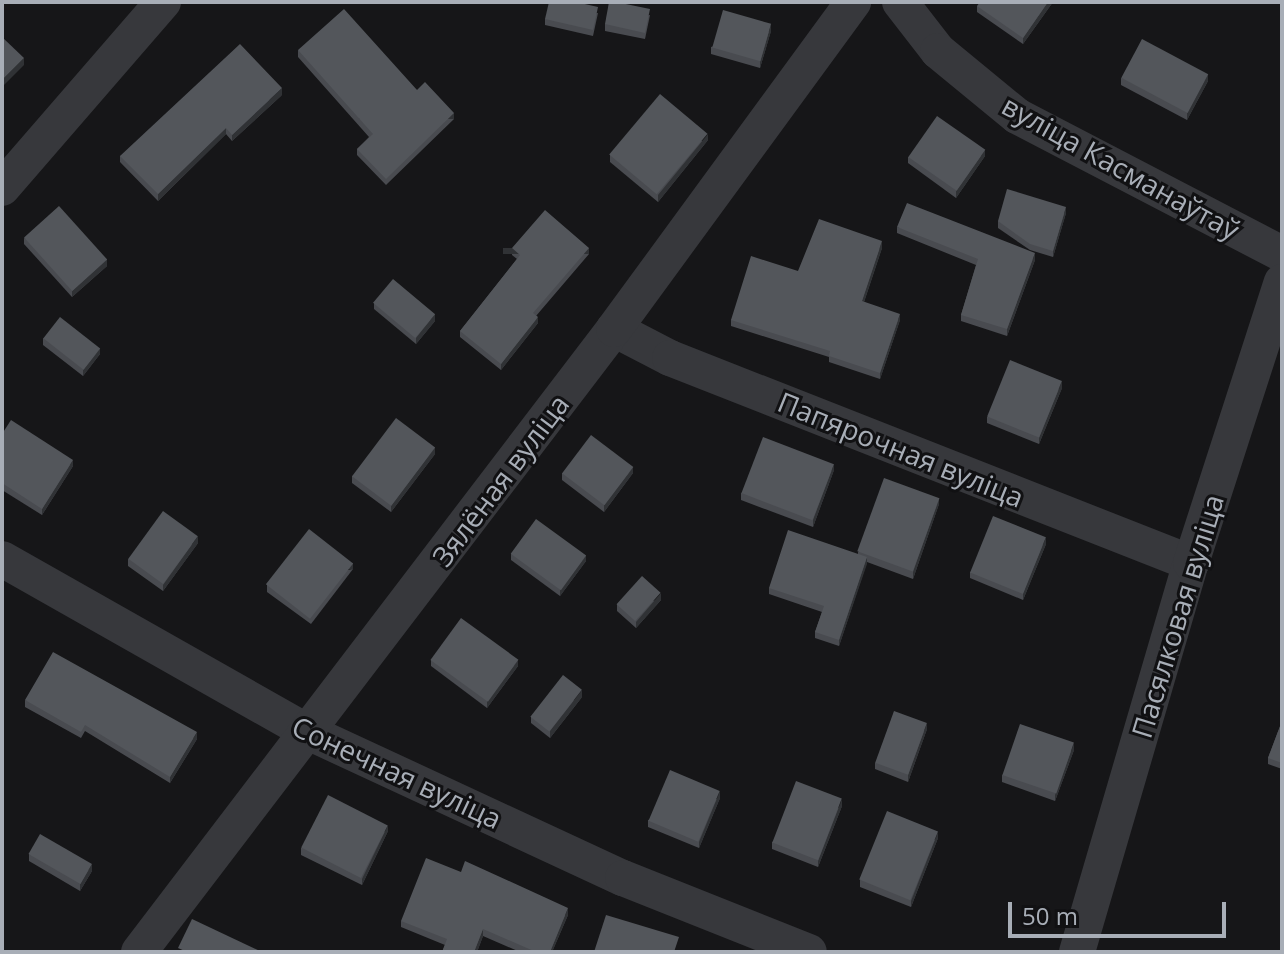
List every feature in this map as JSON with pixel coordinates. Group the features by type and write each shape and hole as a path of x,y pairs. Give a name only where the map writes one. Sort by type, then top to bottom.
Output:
{"street":[{"path":"2,188 163,2"},
{"name":"Зялёная вуліца","path":"139,952 614,329 853,2"},
{"name":"вуліца Касманаўтаў","path":"900,2 938,51 1017,116 1282,254"},
{"name":"Пасялковая вуліца","path":"1077,952 1191,563 1282,282"},
{"name":"Папярочная вуліца","path":"614,329 670,358 1191,563"},
{"name":"Сонечная вуліца","path":"2,559 308,732 623,878 809,952"}],"building":[{"path":"549,2 576,2 598,7 593,30 545,19"},
{"path":"609,2 650,9 645,33 605,24"},
{"path":"980,2 1048,2 1023,38 977,6"},
{"path":"344,9 417,90 425,82 454,113 386,179 357,149 373,134 298,50"},
{"path":"723,10 771,24 760,61 712,47"},
{"path":"2,37 24,58 2,80"},
{"path":"1142,39 1208,74 1188,113 1121,78"},
{"path":"240,44 282,88 232,135 226,128 158,194 120,156"},
{"path":"660,94 707,134 657,194 609,155"},
{"path":"937,116 985,150 957,191 908,157"},
{"path":"1007,189 1066,207 1053,251 1030,244 998,221"},
{"path":"907,203 1035,253 1007,329 961,315 978,259 897,227"},
{"path":"59,206 107,260 72,291 24,237"},
{"path":"545,210 589,248 533,313 538,317 501,364 460,331 520,255 512,248"},
{"path":"819,219 882,241 862,301 900,314 880,373 829,356 830,351 731,320 751,256 798,271"},
{"path":"393,279 435,314 415,338 373,303"},
{"path":"60,317 100,348 84,370 43,338"},
{"path":"1010,360 1062,381 1039,438 987,417"},
{"path":"396,418 435,447 391,506 352,476"},
{"path":"11,420 73,460 42,509 2,483 2,434"},
{"path":"591,435 633,467 604,505 562,473"},
{"path":"763,437 834,464 812,520 741,493"},
{"path":"884,478 939,498 913,571 857,551"},
{"path":"163,511 198,536 163,584 128,559"},
{"path":"993,516 1046,537 1023,594 970,573"},
{"path":"536,519 586,555 561,590 511,554"},
{"path":"309,529 353,563 310,619 266,584"},
{"path":"788,530 867,557 839,640 815,632 824,606 769,588"},
{"path":"642,576 661,593 635,621 617,604"},
{"path":"461,618 518,660 488,702 430,660"},
{"path":"53,652 197,732 170,777 85,725 81,732 25,700"},
{"path":"563,675 582,690 549,732 530,717"},
{"path":"894,711 927,723 908,775 875,763"},
{"path":"1282,721 1282,763 1268,758"},
{"path":"1020,724 1074,743 1056,794 1002,775"},
{"path":"670,770 720,791 698,842 649,821"},
{"path":"796,781 842,799 818,860 772,843"},
{"path":"328,795 388,825 361,878 301,848"},
{"path":"887,811 938,832 910,900 859,880"},
{"path":"40,834 92,864 80,884 28,854"},
{"path":"426,858 461,872 465,861 568,908 550,952 536,952 483,929 474,952 442,952 447,939 401,921"},
{"path":"606,915 679,937 674,952 594,952"},
{"path":"192,919 262,952 187,952 178,948"}]}
